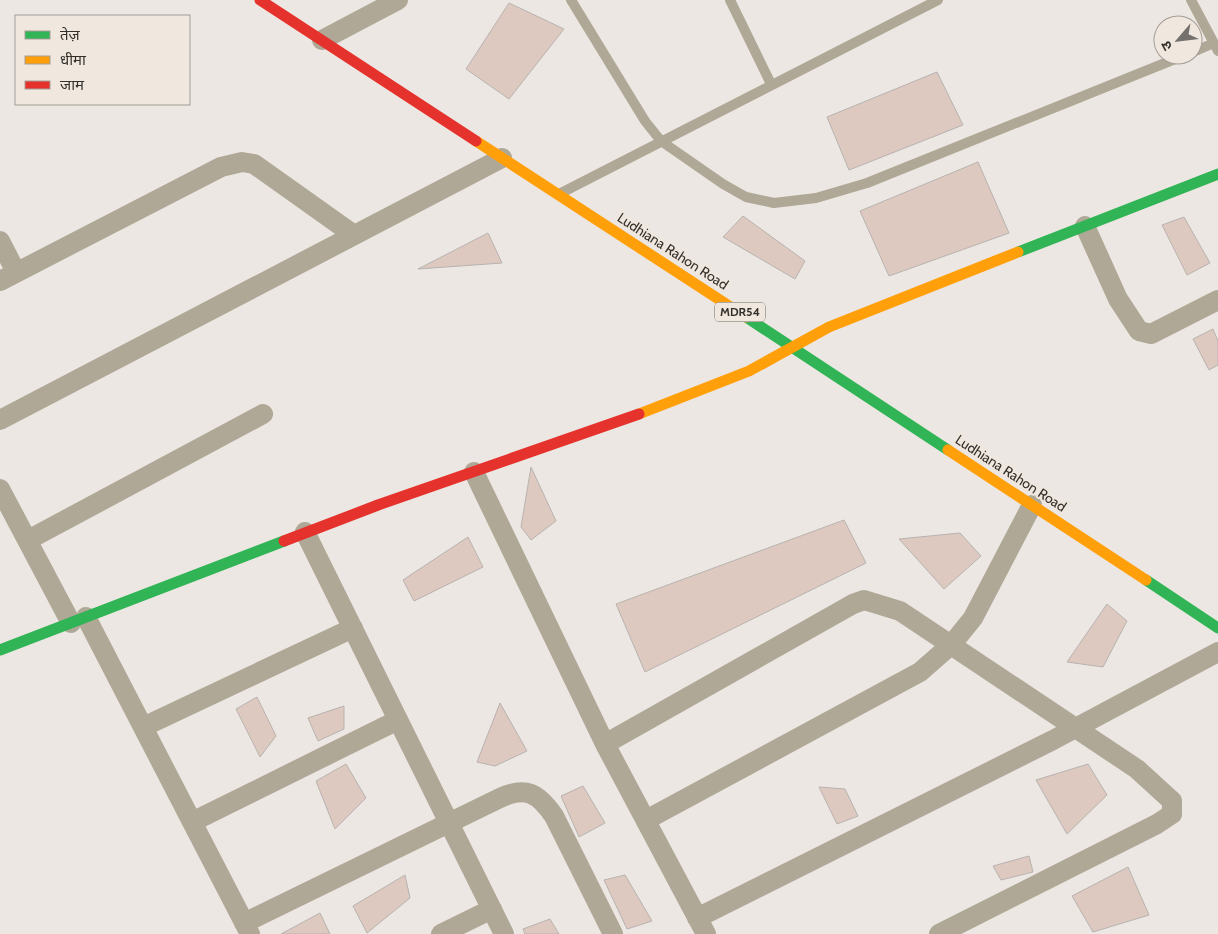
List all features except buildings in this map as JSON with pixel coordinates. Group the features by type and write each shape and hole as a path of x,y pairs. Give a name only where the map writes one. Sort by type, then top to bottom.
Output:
{"street":[{"name":"Ludhiana Rahon Road","path":"260,0 794,348 1218,628"},
{"path":"322,40 398,0"},
{"path":"0,420 502,158"},
{"path":"0,241 8,277 221,167 242,162 254,164 271,175 354,235"},
{"path":"0,650 305,532 671,404 749,371 837,324 1218,174"},
{"path":"1085,226 1118,300 1139,331 1151,334 1218,300"},
{"path":"28,540 263,414"},
{"path":"474,472 605,744 702,926 1218,652"},
{"path":"0,489 7,517 28,540 79,620 143,728 247,928 449,823 511,793 522,791 535,795 545,803 554,816 612,934"},
{"path":"646,820 920,672 952,644 974,618 1032,505"},
{"path":"305,532 504,934"},
{"path":"605,744 853,604 864,600 900,611 952,644 1137,769 1163,790 1172,802 1172,814 1148,829 939,934"},
{"path":"143,728 353,628"},
{"path":"192,822 398,720"},
{"path":"441,934 492,909"}],"lane":[{"path":"571,0 646,121 662,141 723,184 746,197 774,203 816,198 867,183 1160,65"},
{"path":"730,0 771,84"},
{"path":"558,194 938,0"},
{"path":"1191,0 1216,47 1203,50"}],"traffic: fast":[{"path":"1018,252 1218,174"},
{"path":"746,317 948,450"},
{"path":"0,650 284,541"},
{"path":"1146,580 1218,628"}],"traffic: slow":[{"path":"476,141 746,317"},
{"path":"639,414 749,371 829,327 1018,252"},
{"path":"948,450 1146,580"}],"traffic: jam":[{"path":"260,0 476,141"},
{"path":"284,541 378,505 639,414"}]}
